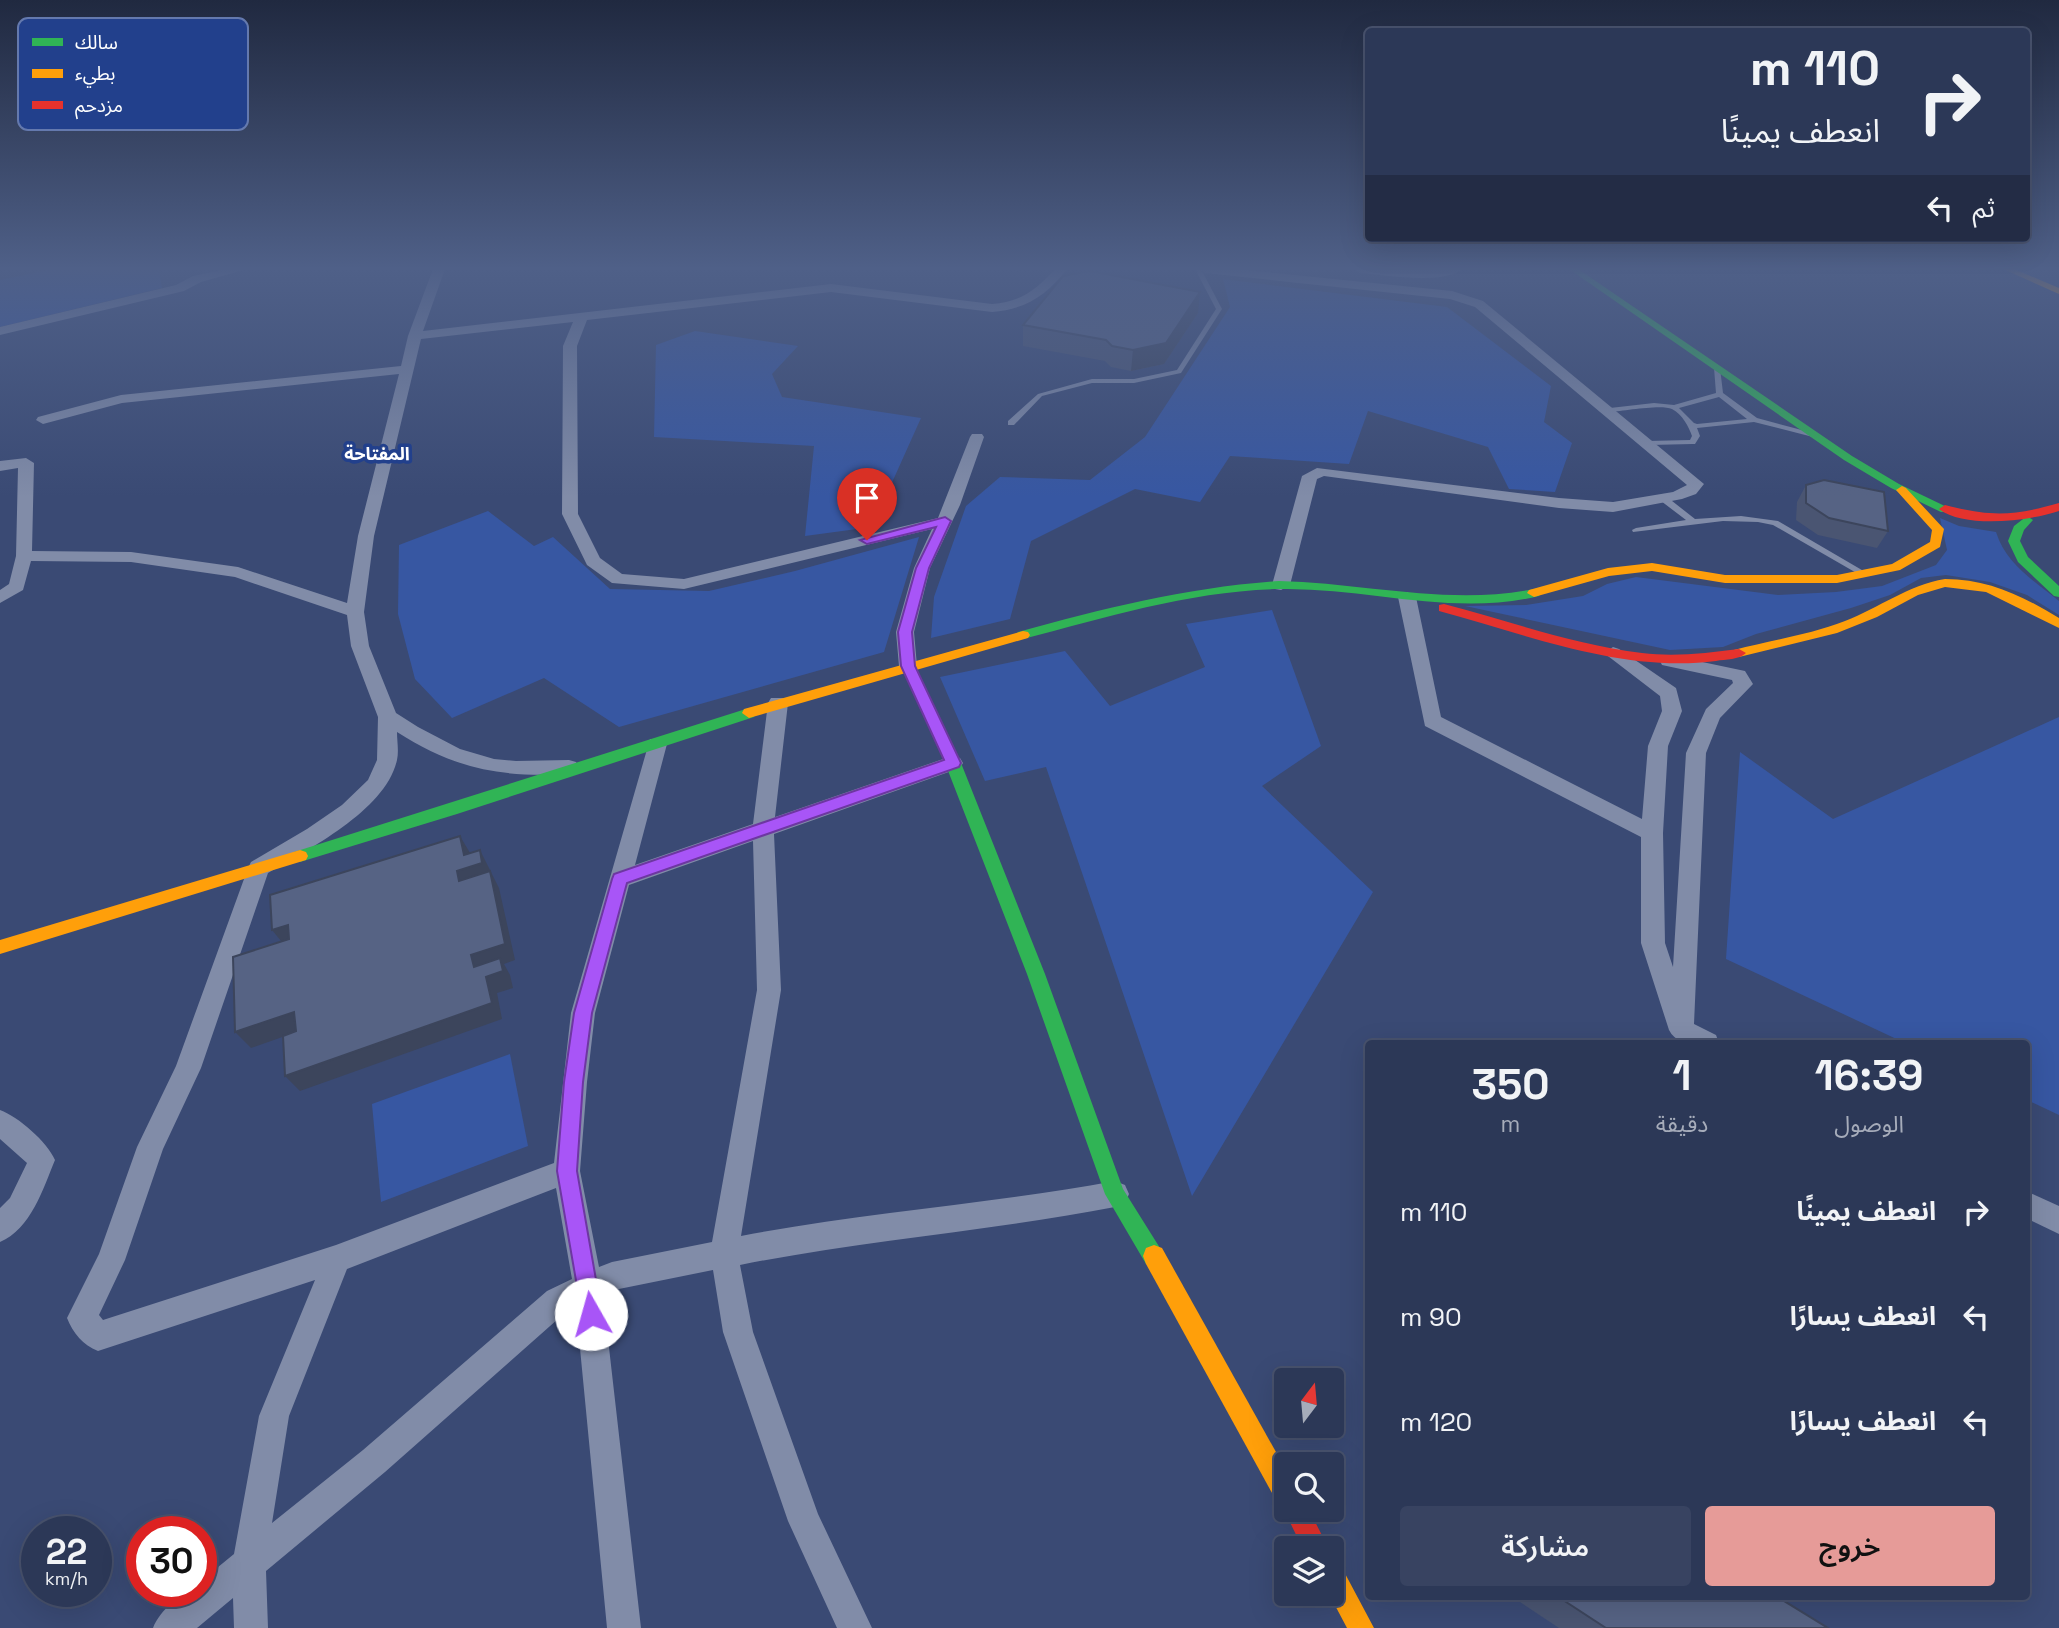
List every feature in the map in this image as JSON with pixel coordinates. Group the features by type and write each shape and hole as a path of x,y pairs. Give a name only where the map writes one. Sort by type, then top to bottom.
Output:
{"street":[{"path":"413,345 366,536 355,612 360,646 388,717 387,760 376,783 349,810 315,835 259,868 188,1068 150,1147 111,1260 82,1318 98,1336 336,1259 567,1171"},
{"path":"570,345 570,514 593,561 618,579 684,584 945,521"},
{"path":"1281,585 1310,476 1322,471 1559,503 1613,507 1664,499 1690,491 1696,484 1530,345"},
{"path":"1684,345 1902,490 1943,508 1973,517 2027,520"},
{"path":"43,420 121,399 409,369"},
{"path":"977,437 945,521 922,568 905,632 908,666 953,763 1035,974 1115,1194 1152,1252 1274,1471"},
{"path":"0,466 26,463 24,556 17,586 0,598"},
{"path":"0,947 451,810 778,703 1071,622 1214,590 1281,585 1468,600 1523,596 1608,572 1652,567 1725,579 1791,581 1837,579 1896,567 1936,544 1938,528 1902,490"},
{"path":"2059,507 2027,520 2018,529 2014,541 2022,559 2059,593"},
{"path":"24,556 131,557 238,572 355,612"},
{"path":"1666,660 1760,650 1807,637 1884,610 1923,587 1944,583 1990,588 2015,597 2059,624"},
{"path":"1407,597 1485,621 1613,653 1666,660 1738,675 1744,684 1725,698 1707,720 1696,753 1681,1030"},
{"path":"1407,597 1433,721 1651,833"},
{"path":"1613,653 1669,692 1672,711 1658,746 1651,833 1653,943 1681,1030 1701,1040"},
{"path":"778,703 763,830 769,990 724,1253 738,1332 757,1388 804,1521 855,1628"},
{"path":"388,717 428,744 488,767 526,771 582,766"},
{"path":"624,1628 588,1287 567,1171 583,1013 657,744"},
{"path":"620,879 953,763"},
{"path":"0,1122 42,1160 20,1208 0,1228"},
{"path":"170,1628 374,1461 557,1301 612,1276 724,1253 814,1236 1052,1206 1115,1194"},
{"path":"2030,1206 2059,1220"},
{"path":"251,1628 249,1563 274,1416 327,1289 336,1259"},
{"path":"1344,1597 1361,1628"}],"lane":[{"path":"1011,423 1040,395 1092,381 1133,381 1179,372 1196,345"},
{"path":"1717,368 1720,394 1754,420"},
{"path":"1610,410 1654,405 1674,407 1720,394"},
{"path":"1650,443 1692,442 1696,436 1692,425 1674,407"},
{"path":"1692,425 1703,427 1754,420 1819,437"},
{"path":"1664,499 1695,523"},
{"path":"1636,530 1732,518 1760,519 1775,523 1863,573"}],"shaded area":[{"path":"656,345 798,346 772,374 782,397 921,418 872,527 805,536 814,446 654,437"},
{"path":"1205,345 1497,345 1551,386 1544,422 1572,443 1555,492 1509,489 1488,447 1368,411 1349,464 1230,456 1200,502 1135,489 1031,541 1010,619 931,638 934,597 966,506 1000,477 1090,480 1145,437"},
{"path":"488,511 534,546 553,537 610,589 709,591 919,537 884,652 619,727 544,678 452,718 415,679 398,614 399,545"},
{"path":"1940,518 1959,526 1996,532 2013,562 2059,601 2059,615 2027,595 1990,582 1946,575 1921,578 1890,595 1756,634 1723,647 1670,650 1465,606 1526,605 1583,596 1607,584 1636,577 1778,595 1882,586 1936,565 1947,550"},
{"path":"1272,610 1321,746 1262,786 1373,892 1192,1196 1046,767 985,781 940,677 1065,651 1110,706 1205,667 1186,624"},
{"path":"2059,717 2059,1115 2030,1101 2030,1040 1899,1040 1726,959 1740,752 1833,819"},
{"path":"510,1054 528,1146 381,1202 372,1104"}],"building":[{"path":"1111,345 1157,345 1133,350"},
{"path":"1824,480 1884,492 1888,531 1829,518 1806,503 1806,485"},
{"path":"460,836 464,855 480,850 482,863 457,871 459,881 490,871 505,944 471,955 474,967 500,958 503,971 486,977 492,1003 285,1076 283,1036 296,1031 294,1012 235,1032 233,957 289,939 288,925 272,930 270,895"},
{"path":"1563,1600 1782,1600 1828,1628 1606,1628"}],"traffic: fast":[{"path":"1684,345 1848,458 1895,486 1945,509"},
{"path":"2027,520 2018,529 2014,541 2022,559 2059,593"},
{"path":"1023,635 1150,602 1246,587 1310,586 1472,601 1504,599 1534,593"},
{"path":"908,666 953,763 1036,974 1115,1194 1154,1256"},
{"path":"300,856 749,713"}],"traffic: slow":[{"path":"1534,593 1608,572 1652,567 1725,579 1837,579 1896,567 1936,544 1938,529 1902,490"},
{"path":"1739,653 1832,630 1862,619 1924,588 1945,583 1976,585 2005,594 2059,624"},
{"path":"749,713 1023,635"},
{"path":"0,947 300,856"},
{"path":"1154,1256 1274,1471"},
{"path":"1344,1597 1361,1628"}],"traffic: jam":[{"path":"1945,509 1974,516 2016,518 2059,507"},
{"path":"1444,608 1573,643 1643,658 1693,659 1739,653"},
{"path":"1302,1522 1310,1536"}],"district":[{"name":"المفتاحة","path":"377,454"}],"route":[{"path":"591,1314 567,1171 583,1013 620,879 953,763 908,666 905,632 922,568 945,521 867,540"}]}
